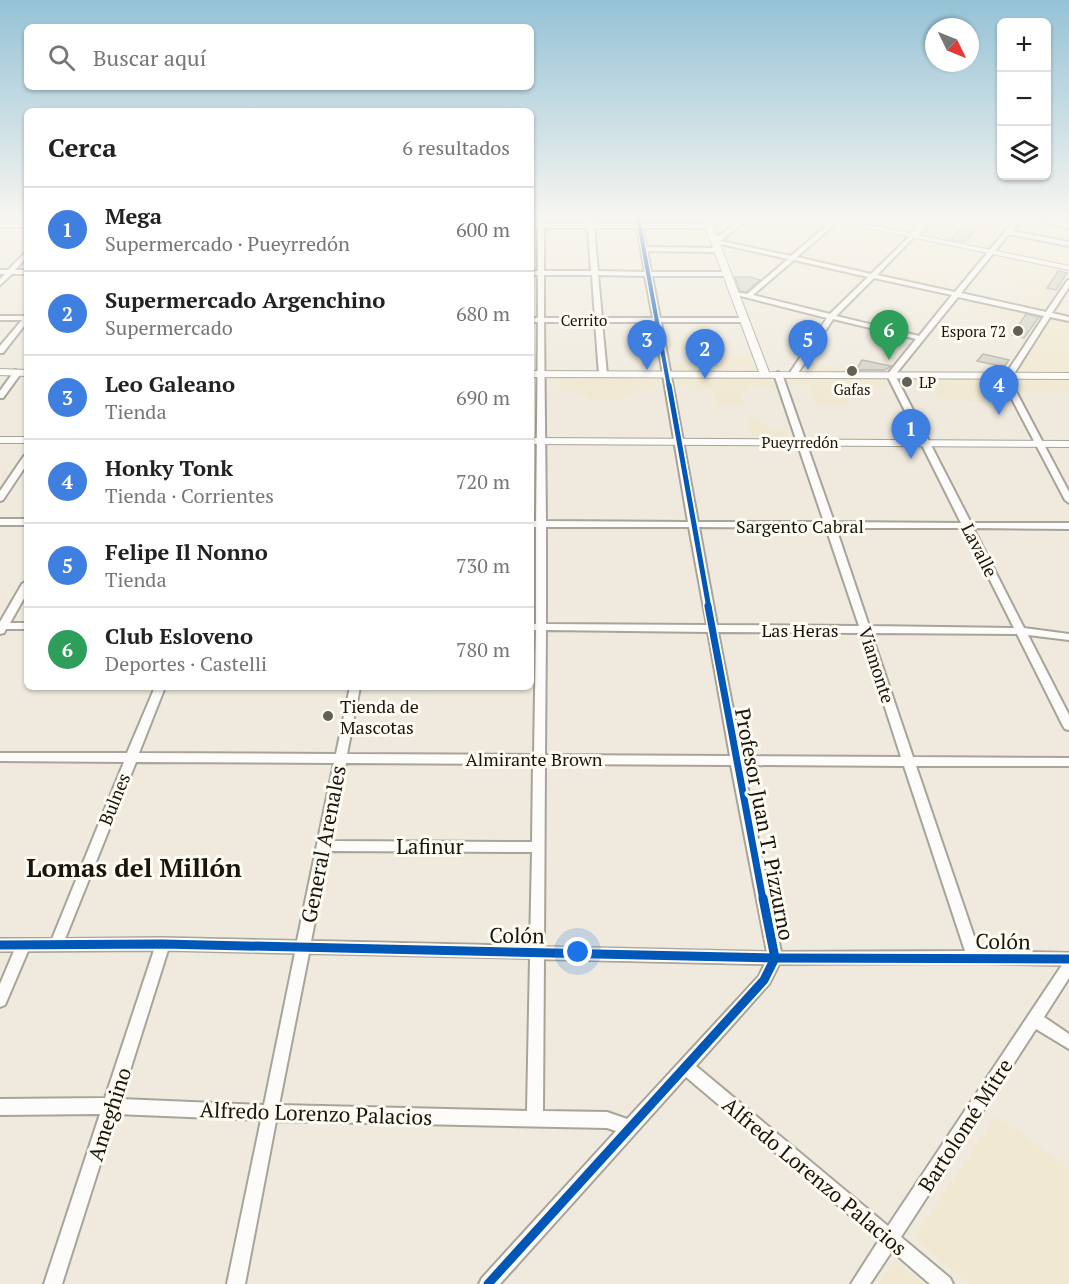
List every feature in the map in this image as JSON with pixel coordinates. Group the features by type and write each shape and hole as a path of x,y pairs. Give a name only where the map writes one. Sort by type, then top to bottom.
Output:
{"street":[{"path":"535,1119 540,759 536,627 536,374 542,278"},
{"path":"596,278 603,374"},
{"name":"Profesor Juan T. Pizzurno","path":"488,1284 764,980 775,958 735,761 649,278"},
{"path":"728,278 765,375"},
{"path":"750,295 770,278"},
{"path":"793,375 832,316 869,278"},
{"path":"884,278 1069,319"},
{"path":"891,375 970,278"},
{"path":"1069,282 1007,375 1006,380 1069,500"},
{"path":"735,293 920,338"},
{"path":"0,318 24,318"},
{"name":"Cerrito","path":"534,320 744,320"},
{"path":"0,351 24,322"},
{"path":"0,372 22,373"},
{"path":"0,396 22,373"},
{"path":"536,374 1069,376"},
{"name":"Viamonte","path":"778,374 867,630 908,762 974,957"},
{"name":"Lavalle","path":"891,375 1069,726"},
{"path":"0,440 24,440"},
{"name":"Pueyrredón","path":"536,441 1069,444"},
{"path":"0,498 24,462"},
{"path":"0,522 24,522"},
{"name":"Sargento Cabral","path":"536,524 1069,526"},
{"path":"1,628 24,589"},
{"path":"1,628 24,626"},
{"name":"Las Heras","path":"536,627 1022,631 1069,637"},
{"name":"Bulnes","path":"56,945 159,690"},
{"name":"General Arenales","path":"236,1284 354,690"},
{"name":"Almirante Brown","path":"0,757 1069,762"},
{"name":"Lafinur","path":"323,846 537,847"},
{"name":"Colón","path":"0,945 164,944 775,958 1069,959"},
{"name":"Ameghino","path":"53,1284 164,944"},
{"path":"0,1000 24,945"},
{"name":"Bartolomé Mitre","path":"860,1284 1069,966"},
{"path":"1034,1019 1069,1042"},
{"name":"Alfredo Lorenzo Palacios","path":"686,1067 944,1284"},
{"name":"Alfredo Lorenzo Palacios","path":"0,1107 112,1106 270,1113 607,1120 630,1128"}],"shaded area":[{"path":"803,278 822,278 817,282"},
{"path":"844,278 867,278 862,282"},
{"path":"891,278 934,278 959,287 954,292"},
{"path":"1005,278 1067,278 1047,311 1017,307 1028,293 1013,289 1019,281"},
{"path":"967,298 1043,317 1035,327 973,310 976,305 964,302"},
{"path":"1052,317 1069,320 1069,373 1018,372"},
{"path":"669,341 708,341 710,350 670,350"},
{"path":"692,356 751,356 756,371 674,370 673,363 692,363"},
{"path":"806,362 856,370 855,373 802,373 799,371"},
{"path":"660,377 662,383 655,383 656,389 631,391 632,395 623,395 623,399 588,399 588,395 579,395 578,391 561,391 560,381 546,381 549,378"},
{"path":"890,377 892,386 865,387 865,390 856,390 858,397 846,397 849,405 817,405 809,385 786,384 784,378"},
{"path":"678,378 769,378 772,379 775,388 747,388 748,393 741,393 743,406 717,406 713,389 694,389 692,385 678,385"},
{"path":"903,378 994,379 998,380 1001,386 994,386 996,390 980,391 985,402 969,402 967,399 940,399 930,386 902,384"},
{"path":"1069,379 1069,393 1019,391 1014,380"},
{"path":"748,420 758,420 759,424 768,424 770,430 787,429 788,437 754,439"},
{"path":"996,1116 1069,1167 1069,1284 969,1284 918,1241 916,1235"},
{"path":"892,1264 900,1265 923,1284 879,1284"}],"building":[{"path":"735,278 760,280 746,292 740,291"},
{"path":"1054,278 1064,278 1056,290 1047,288"},
{"path":"1026,314 1039,317 1024,338 1012,335"},
{"path":"983,354 1009,360 1004,367 977,361"},
{"path":"862,360 891,366 885,370 856,370"}],"cycle path":[{"path":"488,1284 764,980 775,958 649,278"},
{"path":"0,945 163,944 775,958 1069,959"}],"place":[{"name":"Espora 72","path":"1018,331"},
{"name":"Club Esloveno","path":"889,360"},
{"name":"Leo Galeano","path":"647,370"},
{"name":"Felipe Il Nonno","path":"808,370"},
{"name":"Gafas","path":"852,371"},
{"name":"Supermercado Argenchino","path":"705,379"},
{"name":"LP","path":"907,382"},
{"name":"Honky Tonk","path":"999,415"},
{"name":"Mega","path":"911,459"},
{"name":"Tienda de Mascotas","path":"328,716"}],"district":[{"name":"Lomas del Millón","path":"134,867"}]}
